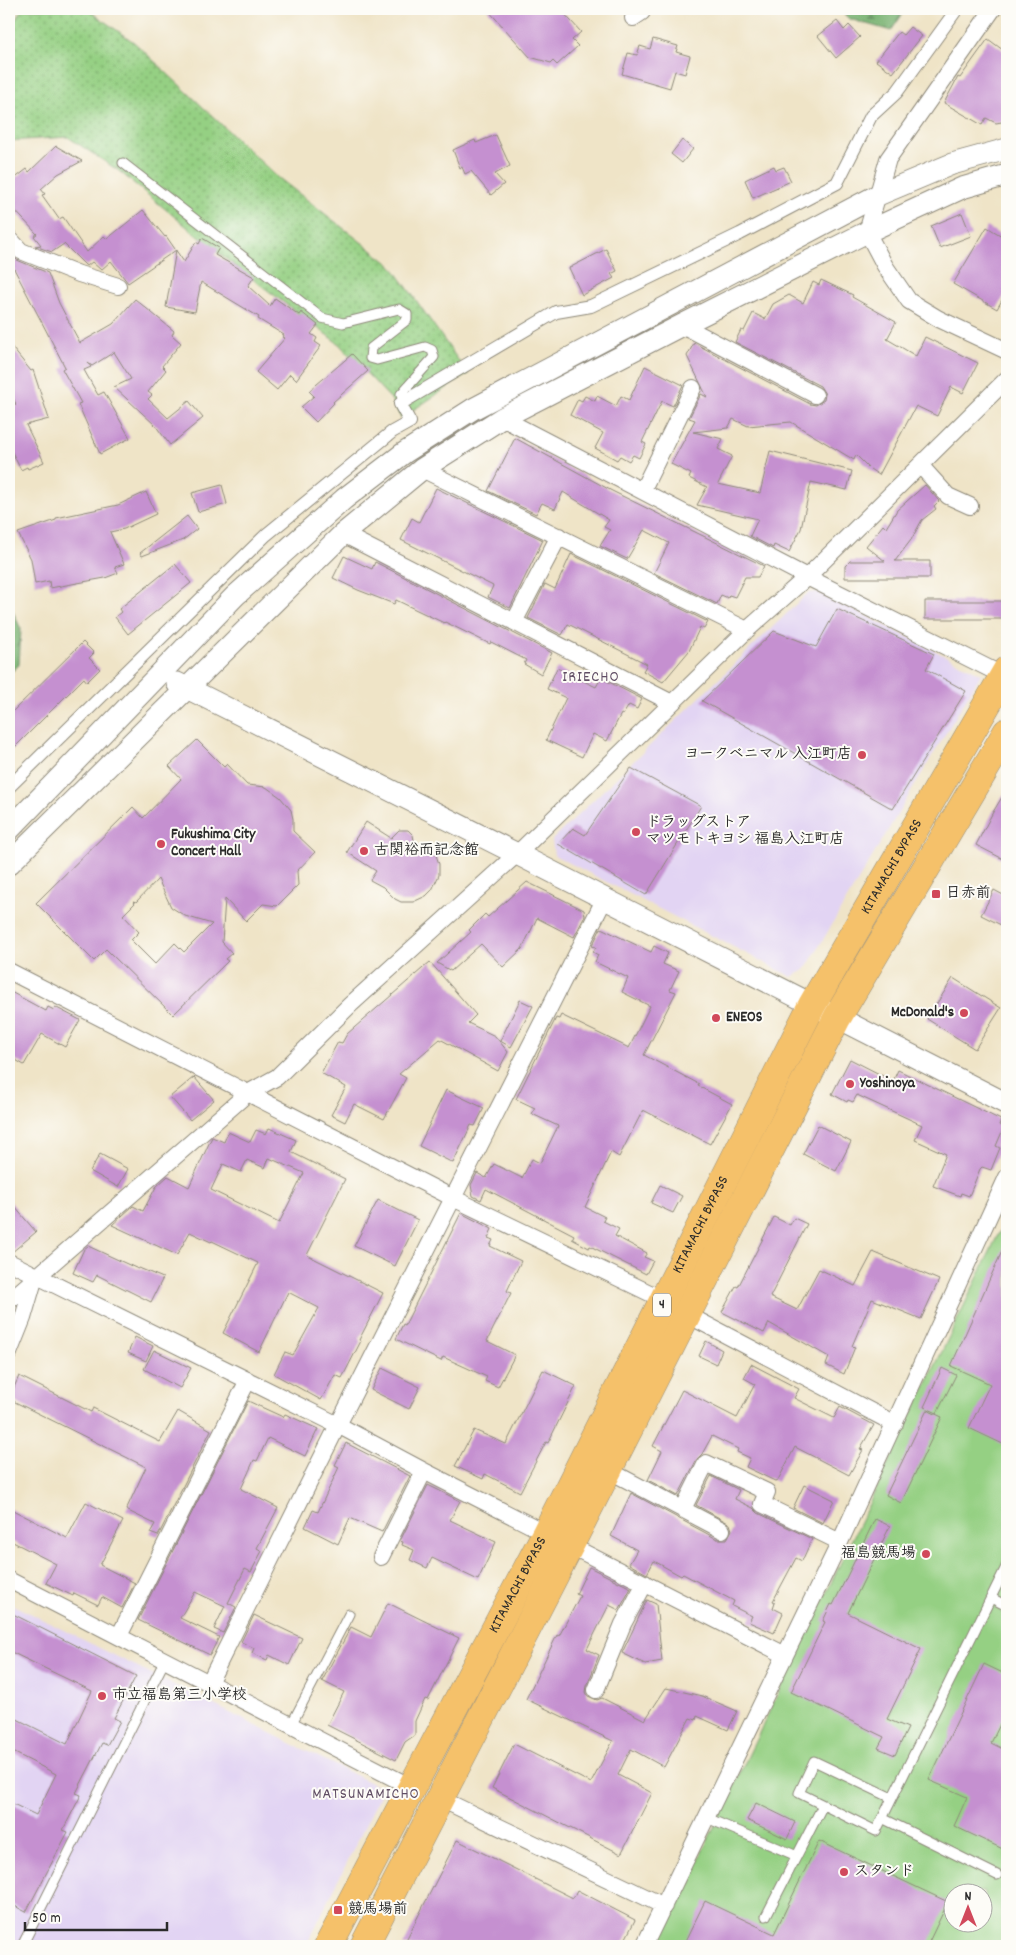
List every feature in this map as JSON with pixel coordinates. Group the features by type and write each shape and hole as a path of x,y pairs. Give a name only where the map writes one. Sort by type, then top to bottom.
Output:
{"highway":[{"name":"KITAMACHI BYPASS","path":"364,1946 608,1470 675,1307 812,1006 1006,674"},
{"name":"KITAMACHI BYPASS","path":"328,1946 546,1533 837,1018 1007,732"}],"street":[{"path":"9,787 266,535 392,432 410,422 400,404 556,312 591,306 740,234 837,183 871,116 897,92 956,9"},
{"path":"994,9 888,159 867,232 885,266 909,301 939,319 1007,351"},
{"path":"9,830 243,589 344,499 404,453 473,408 878,194 952,164 1007,149"},
{"path":"9,864 343,534 422,469 502,418 682,325 867,232 962,188 1007,174"},
{"path":"9,238 21,251 79,274 118,286"},
{"path":"682,325 815,395"},
{"path":"9,1301 35,1276 248,1093 276,1077 350,1004 517,854 747,630 807,576 1007,379"},
{"path":"642,491 693,388"},
{"path":"502,418 807,576 1006,674"},
{"path":"920,465 948,496 970,506"},
{"path":"422,469 747,630"},
{"path":"343,534 672,703"},
{"path":"514,622 559,536"},
{"path":"159,674 1007,1104"},
{"path":"210,1683 338,1425 604,900"},
{"path":"9,971 453,1198 675,1307 895,1424"},
{"path":"644,1946 840,1542 1007,1177"},
{"path":"9,1262 338,1425 785,1656"},
{"path":"9,1353 23,1318 35,1276"},
{"path":"119,1636 248,1380"},
{"path":"683,1509 706,1463 767,1492 762,1504 840,1542"},
{"path":"608,1470 722,1530"},
{"path":"381,1557 424,1471"},
{"path":"9,1580 411,1787"},
{"path":"596,1690 623,1624 645,1583"},
{"path":"439,1798 664,1906"}],"lane":[{"path":"123,163 322,318 343,323 399,308 407,314 407,320 370,348 370,358 377,360 425,347 432,350 434,357 400,394 410,422"},
{"path":"892,1798 814,1761 799,1793 876,1831 1007,1565"},
{"path":"991,1598 1007,1606"},
{"path":"291,1725 349,1614"},
{"path":"22,1946 165,1660"},
{"path":"766,1916 823,1805"},
{"path":"707,1818 796,1856"},
{"path":"882,1818 997,1875"}],"shaded area":[{"path":"819,592 981,674 805,970 792,977 554,855 552,840 808,593"},
{"name":"市立福島第三小学校","path":"9,1603 383,1789 306,1946 27,1946 9,1937"}],"green space":[{"path":"22,9 87,9 135,43 275,175 392,266 468,374 401,418 391,399 339,344 226,259 119,171 68,137 9,141 9,31"},
{"path":"839,9 906,9 891,31 849,19"},
{"path":"9,603 21,629 19,665 9,674"},
{"name":"福島競馬場","path":"1007,1216 1007,1946 657,1946"}],"building":[{"path":"487,9 560,9 581,32 572,40 578,46 557,65 553,61 551,63 530,57"},
{"path":"837,21 844,30 849,25 860,37 836,58 818,36"},
{"path":"910,27 922,36 893,73 876,61 899,32 903,35"},
{"path":"653,39 678,46 676,52 690,56 685,74 675,71 670,88 622,74 628,53 637,55 640,46 650,49"},
{"path":"988,39 1007,53 1007,121 996,123 986,118 982,125 944,103 958,77 960,78"},
{"path":"496,135 510,166 495,174 504,184 491,195 471,171 465,174 462,167 460,168 453,150 475,140 476,143"},
{"path":"682,140 693,149 682,163 671,154"},
{"path":"56,146 82,161 58,174 41,189 45,194 42,195 59,219 63,217 87,252 104,236 107,239 143,210 176,250 128,283 111,261 101,270 92,262 87,266 85,265 64,244 52,252 35,246 41,245 34,236 37,234 9,204 9,183 27,169 29,172"},
{"path":"774,166 776,170 784,167 791,181 753,198 745,180"},
{"path":"962,213 971,236 940,248 931,226"},
{"path":"987,227 1007,239 1007,291 997,309 953,284"},
{"path":"202,238 219,248 215,255 254,277 248,286 270,306 275,298 299,315 301,312 318,325 311,334 317,338 315,342 321,346 296,380 290,374 277,390 256,372 285,338 283,337 284,335 258,319 259,317 201,282 195,312 166,307 176,250 184,262 196,242 199,244"},
{"path":"606,249 617,271 611,274 614,278 582,295 569,268"},
{"path":"9,253 17,260 48,273 59,303 80,343 113,324 135,299 174,331 172,335 181,343 162,366 166,370 148,392 152,395 148,399 168,418 189,401 203,418 170,445 155,425 114,387 131,379 114,352 92,366 88,363 91,367 84,370 98,395 104,392 130,438 100,454 78,404 81,403 62,369 65,367 10,261"},
{"path":"821,280 853,295 852,297 896,322 887,339 916,356 925,337 978,363 963,393 951,387 937,416 916,406 879,475 856,455 854,460 791,422 748,426 733,419 728,428 693,432 723,439 718,449 732,456 718,484 760,493 770,451 852,471 847,490 811,482 801,529 789,552 774,545 773,548 750,536 758,519 697,505 707,487 689,478 691,474 671,464 695,420 689,418 701,394 707,397 687,356 694,343 810,404 816,405 824,400 825,394 820,386 735,342 741,330 744,331 753,313 765,319 773,304 789,295 803,303 813,282 819,285"},
{"path":"9,344 31,371 33,370 49,419 26,425 44,462 21,470 9,446 9,391 16,405 9,387"},
{"path":"352,354 368,371 333,402 316,422 301,407 314,396 309,391"},
{"path":"645,366 683,385 673,406 662,401 642,442 646,444 639,458 633,455 629,461 620,456 617,460 595,448 603,433 570,415 578,399 582,401 585,396 595,401 597,396 616,406 621,396 629,400"},
{"path":"515,438 612,491 764,566 758,577 745,577 735,597 729,595 728,598 721,595 717,604 654,573 669,543 644,530 627,559 600,546 610,530 604,527 609,520 563,492 555,509 542,503 536,514 488,491"},
{"path":"222,485 227,504 198,512 192,493"},
{"path":"925,485 939,501 934,506 936,509 922,520 911,540 895,561 930,561 930,578 845,578 845,566 850,561 885,561 866,546 883,525 886,528 897,510"},
{"path":"436,488 543,540 510,608 488,597 493,586 401,540 412,518 419,522"},
{"path":"146,492 156,514 124,529 110,532 124,564 115,567 118,573 105,578 50,588 49,581 35,584 31,559 18,533 56,520 56,518 118,505"},
{"path":"187,516 197,529 183,540 142,556 140,553"},
{"path":"571,554 708,622 704,629 700,627 689,651 663,682 643,671 647,664 568,624 562,635 528,618 545,584 555,589"},
{"path":"344,556 372,569 375,562 552,653 541,674 524,664 526,660 491,642 490,644 396,600 394,604 333,578"},
{"path":"175,564 191,583 128,634 115,617 121,612 119,609"},
{"path":"925,601 1007,601 1007,619 925,619"},
{"name":"ヨークベニマル 入江町店","path":"837,609 934,654 926,669 966,691 893,809 702,701 774,631 816,647"},
{"path":"83,642 94,653 89,658 100,669 87,682 84,678 9,753 9,715"},
{"path":"557,668 596,687 601,678 642,699 637,709 629,705 623,715 621,714 607,741 593,734 582,757 546,740 566,698 547,689"},
{"path":"197,740 224,767 227,764 247,785 266,787 280,797 291,810 293,831 315,852 297,871 298,885 277,906 263,904 246,921 225,899 222,942 232,953 225,959 228,961 173,1015 106,949 94,961 36,903 133,807 143,818 181,779 169,766","holes":["158,879 171,907 185,916 212,924 184,952 175,943 155,964 131,940 139,932 123,915 135,903 133,901 136,902"]},
{"name":"ドラッグストア マツモトキヨシ 福島入江町店","path":"631,768 701,806 646,895 558,844 573,828 585,835"},
{"path":"1007,789 1007,861 976,845"},
{"path":"366,822 391,838 399,830 408,830 413,835 415,846 430,848 435,852 439,864 439,875 432,890 426,896 413,902 401,902 395,899 383,887 370,880 376,871 347,852"},
{"path":"527,882 584,910 585,916 574,937 537,918 522,949 503,967 481,944 451,971 437,963 471,932 469,930 485,914 488,917"},
{"path":"994,890 1007,897 1007,928 981,915"},
{"path":"601,928 651,952 654,946 668,953 663,964 679,971 670,990 676,992 644,1055 732,1104 710,1144 643,1110 619,1157 611,1152 585,1207 605,1217 603,1221 619,1229 615,1236 647,1253 644,1257 653,1261 646,1274 572,1239 574,1235 486,1189 481,1200 473,1196 471,1185 477,1173 486,1178 494,1164 522,1178 532,1159 540,1163 558,1126 532,1114 535,1108 516,1099 556,1018 559,1019 561,1015 629,1048 650,1006 622,992 628,978 595,962 598,955 593,952 596,947 592,946"},
{"path":"430,962 476,1015 468,1023 495,1036 508,1052 498,1071 440,1039 399,1074 406,1078 384,1119 354,1104 345,1122 331,1115 346,1087 321,1073 338,1042 342,1043 347,1034"},
{"name":"McDonald's","path":"953,978 1001,1008 975,1049 927,1019"},
{"path":"9,991 46,1011 48,1007 54,1010 55,1007 80,1020 65,1047 42,1034 24,1065 9,1056"},
{"path":"520,1000 533,1006 511,1047 500,1041"},
{"path":"850,1059 893,1081 898,1070 1001,1120 999,1125 1004,1127 996,1146 1000,1148 991,1170 982,1167 980,1169 969,1196 961,1193 960,1196 933,1186 946,1154 915,1140 922,1125 857,1095 853,1102 848,1100 847,1102 832,1094"},
{"path":"194,1077 214,1100 190,1120 170,1097"},
{"path":"446,1090 484,1108 475,1126 471,1125 453,1163 419,1146"},
{"path":"818,1125 851,1142 836,1171 803,1154"},
{"path":"269,1128 296,1140 291,1152 345,1179 307,1255 383,1293 342,1378 335,1375 321,1400 274,1374 285,1352 293,1355 319,1308 288,1292 259,1352 223,1333 258,1263 190,1232 177,1255 112,1225 133,1206 143,1211 156,1187 168,1176 189,1187 212,1137 224,1142 228,1132 250,1142 256,1130 266,1134","holes":["269,1158 304,1173 279,1223 211,1190 223,1164 241,1172 247,1160 265,1168"]},
{"path":"100,1154 128,1169 118,1187 90,1171"},
{"path":"660,1185 682,1196 673,1213 651,1203"},
{"path":"9,1200 36,1232 11,1253 9,1252"},
{"path":"378,1200 418,1220 395,1266 354,1246"},
{"path":"461,1213 492,1229 488,1238 493,1240 490,1246 521,1261 507,1291 511,1293 487,1341 515,1355 498,1387 485,1381 487,1377 443,1357 441,1361 396,1339 403,1324 405,1325"},
{"path":"774,1217 790,1225 794,1218 807,1224 770,1297 797,1310 819,1269 855,1286 873,1252 939,1280 921,1319 872,1299 852,1346 855,1347 844,1374 826,1365 829,1357 769,1323 764,1333 722,1312 736,1286 738,1287"},
{"path":"1007,1240 1007,1446 969,1428 990,1384 951,1366"},
{"path":"88,1246 138,1269 163,1278 151,1302 97,1275 93,1282 73,1273 84,1249"},
{"path":"135,1337 153,1346 146,1361 128,1353"},
{"path":"706,1341 722,1350 716,1364 699,1356"},
{"path":"154,1350 191,1368 180,1388 144,1369"},
{"path":"751,1364 799,1389 794,1398 834,1418 840,1407 874,1425 860,1449 863,1450 849,1475 795,1447 777,1482 746,1467 750,1458 737,1452 738,1449 712,1436 697,1459 678,1496 648,1480 662,1451 653,1446 682,1390 737,1418 755,1384 744,1378"},
{"path":"382,1368 420,1387 409,1409 371,1390"},
{"path":"942,1368 956,1375 937,1413 924,1407"},
{"path":"543,1370 576,1386 548,1443 546,1442 520,1492 485,1474 483,1479 455,1466 474,1430 506,1444"},
{"path":"19,1376 91,1412 93,1408 160,1442 178,1411 211,1430 158,1536 150,1533 155,1524 126,1510 146,1467 9,1399"},
{"path":"248,1401 283,1417 285,1414 318,1429 305,1456 268,1438 257,1461 254,1460 241,1489 278,1508 257,1548 262,1551 251,1572 245,1569 228,1603 236,1607 223,1633 214,1629 225,1606 195,1592 180,1618 219,1637 210,1655 138,1620"},
{"path":"927,1410 942,1417 901,1503 886,1495"},
{"path":"346,1443 410,1476 382,1532 350,1518 338,1544 305,1527 313,1510 318,1512 339,1467 335,1465"},
{"path":"711,1476 739,1490 735,1499 753,1508 758,1513 812,1539 802,1561 796,1558 773,1601 775,1602 773,1608 783,1613 774,1633 749,1622 752,1616 732,1606 734,1601 683,1574 681,1576 654,1561 647,1574 629,1564 637,1550 611,1536 631,1493 717,1539 727,1539 732,1530 730,1524 696,1505"},
{"path":"428,1485 460,1501 450,1520 496,1542 478,1580 432,1558 427,1568 410,1560 414,1550 402,1545 403,1542 400,1541"},
{"path":"804,1485 834,1500 823,1523 793,1508"},
{"path":"86,1502 123,1521 100,1565 135,1583 122,1608 102,1597 98,1605 74,1593 73,1596 46,1583 56,1564 9,1540 9,1508 67,1538"},
{"path":"875,1519 890,1526 848,1613 921,1649 887,1719 908,1728 895,1755 878,1748 884,1737 791,1692 825,1622 823,1621 831,1604 833,1605"},
{"path":"589,1567 631,1588 619,1610 609,1605 587,1649 599,1655 587,1686 586,1692 588,1696 597,1700 602,1698 645,1720 666,1688 702,1696 737,1711 728,1730 697,1716 696,1720 690,1718 664,1767 631,1749 618,1775 652,1793 621,1854 492,1788 514,1744 591,1783 613,1741 526,1699 557,1635 559,1636 580,1596 576,1594"},
{"path":"647,1600 656,1604 662,1661 645,1664 622,1653"},
{"path":"388,1603 459,1638 428,1700 425,1699 415,1721 415,1735 405,1742 396,1760 327,1725 344,1692 322,1681 351,1627 371,1637"},
{"path":"9,1612 136,1676 114,1718 120,1721 107,1745 102,1743 76,1793 81,1795 63,1830 68,1832 26,1912 9,1903 9,1802 36,1815 56,1774 9,1750 9,1715 67,1744 92,1691 9,1651"},
{"path":"254,1615 302,1638 289,1665 269,1655 267,1660 252,1653 254,1648 241,1642"},
{"path":"984,1664 1007,1675 1007,1710 991,1743 1007,1751 1007,1851 954,1826 967,1797 929,1780"},
{"path":"756,1803 795,1822 787,1839 747,1820"},
{"path":"457,1840 573,1898 577,1890 635,1920 622,1946 403,1946"},
{"name":"スタンド","path":"819,1841 944,1900 944,1910 927,1946 683,1946 705,1901 774,1934"}],"place":[{"name":"ヨークベニマル 入江町店","path":"862,755"},
{"name":"ドラッグストア マツモトキヨシ 福島入江町店","path":"636,832"},
{"name":"Fukushima City Concert Hall","path":"161,844"},
{"name":"古関裕而記念館","path":"364,851"},
{"name":"日赤前","path":"936,894"},
{"name":"McDonald's","path":"964,1013"},
{"name":"ENEOS","path":"716,1018"},
{"name":"Yoshinoya","path":"850,1084"},
{"name":"福島競馬場","path":"926,1554"},
{"name":"市立福島第三小学校","path":"102,1696"},
{"name":"スタンド","path":"844,1872"},
{"name":"競馬場前","path":"338,1910"}],"district":[{"name":"IRIECHO","path":"591,677"},
{"name":"MATSUNAMICHO","path":"366,1794"}]}
